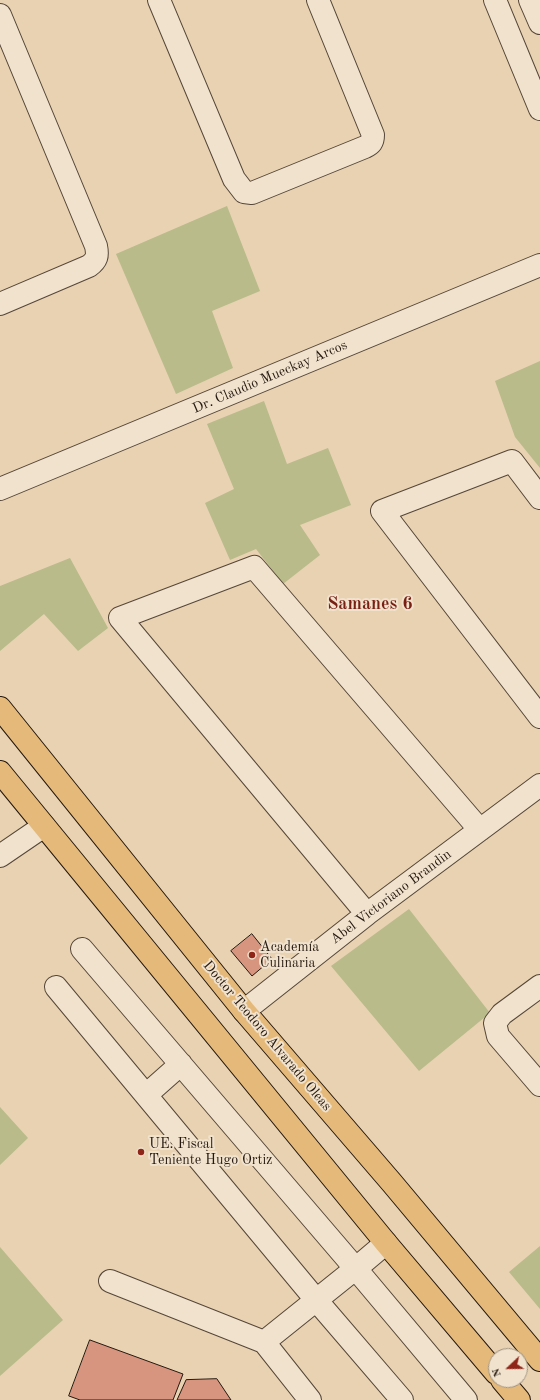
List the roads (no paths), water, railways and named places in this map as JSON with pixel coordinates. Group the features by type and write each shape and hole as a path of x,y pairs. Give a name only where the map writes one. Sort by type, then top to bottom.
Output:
{"main road":[{"name":"Doctor Teodoro Alvarado Oleas","path":"0,708 244,1011 392,1183 540,1360"},
{"path":"0,772 386,1242 488,1363"},
{"path":"509,1388 519,1400"}],"street":[{"path":"159,0 234,179 244,192 252,192 365,147 371,144 373,139 373,135 318,0"},
{"path":"495,0 540,110"},
{"path":"530,0 540,23"},
{"path":"0,15 96,246 98,255 95,262 89,266 0,304"},
{"name":"Dr. Claudio Mueckay Arcos","path":"0,489 540,265"},
{"path":"540,498 512,461 382,511 540,717"},
{"path":"367,914 120,618 254,567 480,830"},
{"name":"Abel Victoriano Brandin","path":"244,1011 367,914 540,785"},
{"path":"0,856 44,826"},
{"path":"82,949 466,1400"},
{"path":"540,986 502,1014 495,1023 498,1036 540,1085"},
{"path":"56,987 317,1301 402,1400"},
{"path":"146,1095 181,1064"},
{"path":"264,1342 317,1301 386,1242"},
{"path":"110,1281 264,1342 310,1400"}],"place":[{"name":"Academía Culinaria","path":"252,955"},
{"name":"UE. Fiscal Teniente Hugo Ortiz","path":"141,1152"}],"district":[{"name":"Samanes 6","path":"370,604"}]}
